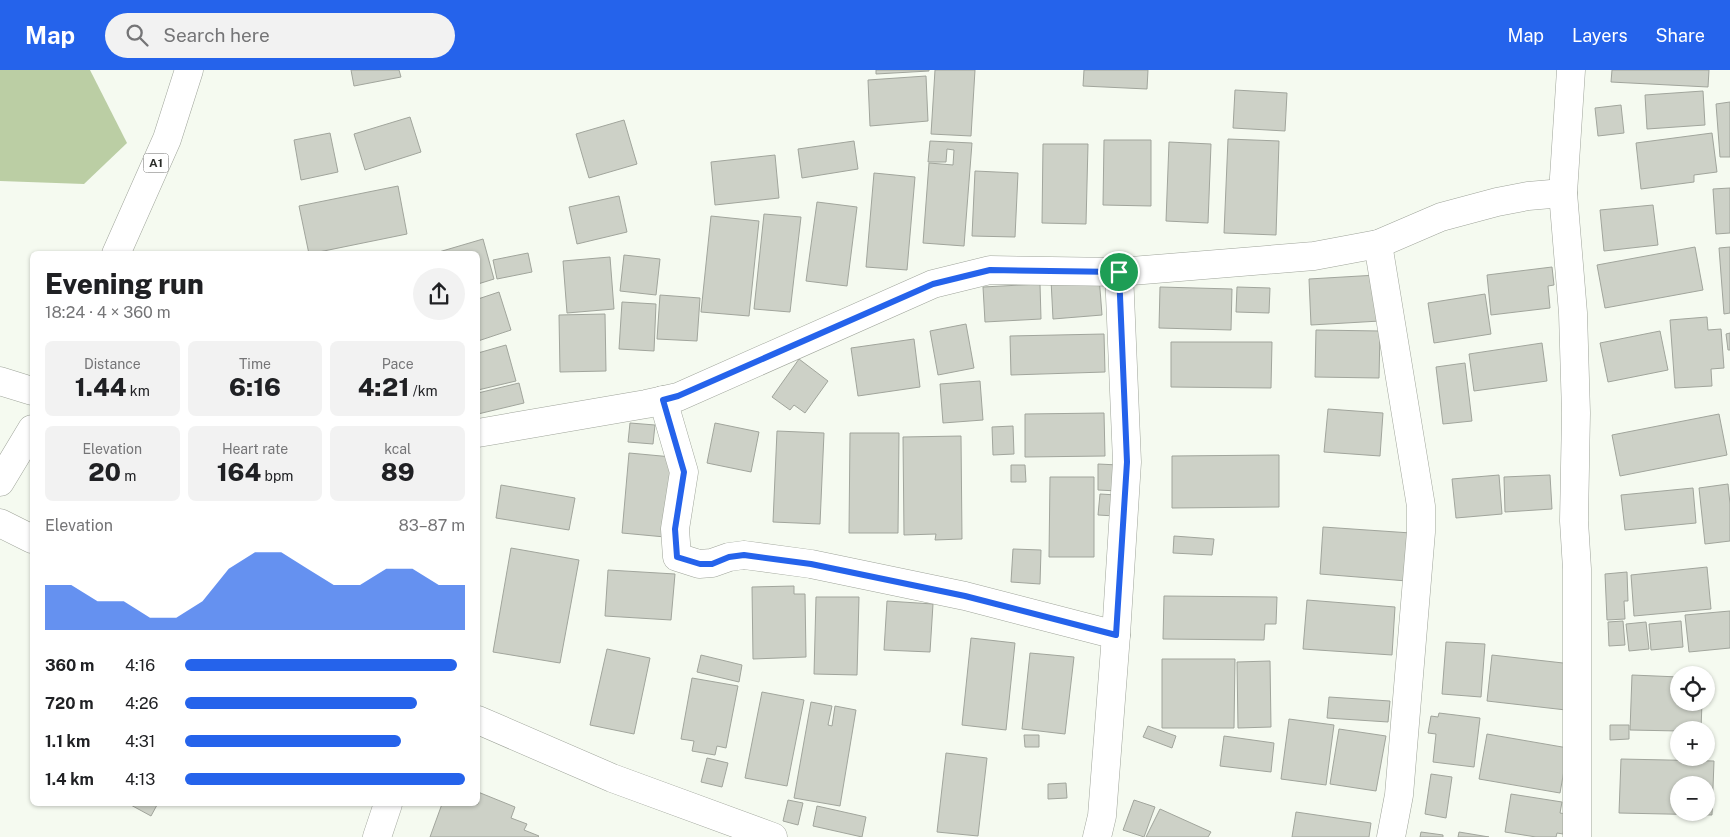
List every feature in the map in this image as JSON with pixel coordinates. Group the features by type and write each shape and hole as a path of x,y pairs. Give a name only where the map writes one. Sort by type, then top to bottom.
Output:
{"main road":[{"name":"A1","path":"117,251 167,139 189,70"},
{"path":"1571,70 1563,194 1573,313 1576,413 1574,521 1578,569 1577,837"},
{"path":"480,434 678,396 933,284 990,270 1119,272 1314,256 1378,244 1441,217 1479,207 1528,196 1563,194"},
{"path":"1378,244 1421,506 1421,532 1400,785 1391,837"},
{"path":"1097,837 1102,816 1127,462 1119,272"},
{"path":"0,381 30,390"},
{"path":"663,400 684,472 675,529 677,557 700,564 712,564 729,557 744,555 811,564 965,596 1116,635"},
{"path":"0,482 30,432"},
{"path":"0,523 30,538"},
{"path":"480,721 612,778 773,837"},
{"path":"377,837 387,806"}],"green space":[{"path":"0,70 90,70 127,143 84,184 0,181"}],"building":[{"path":"351,70 399,70 401,77 354,86"},
{"path":"876,70 929,70 929,71 876,74"},
{"path":"935,70 975,70 971,136 931,134"},
{"path":"1084,70 1148,70 1147,89 1083,86"},
{"path":"1612,70 1709,70 1708,87 1611,82"},
{"path":"926,76 928,121 870,126 868,80"},
{"path":"1235,90 1287,93 1285,131 1233,128"},
{"path":"1703,91 1705,125 1647,129 1645,95"},
{"path":"1730,102 1730,157 1720,157 1716,104"},
{"path":"1621,105 1624,133 1598,136 1595,108"},
{"path":"410,117 421,152 365,170 354,134"},
{"path":"624,120 637,164 589,178 576,134"},
{"path":"330,133 338,172 301,180 294,140"},
{"path":"1712,133 1717,172 1694,175 1694,182 1641,189 1636,143"},
{"path":"1228,139 1279,141 1276,235 1224,233"},
{"path":"1104,140 1151,140 1151,206 1103,205"},
{"path":"854,141 858,169 802,178 798,149"},
{"path":"930,141 972,143 964,246 923,243 929,163 953,165 954,150 947,149 946,162 928,162"},
{"path":"1169,142 1211,144 1208,223 1166,221"},
{"path":"1043,144 1088,144 1086,224 1042,223"},
{"path":"775,155 779,198 715,205 711,162"},
{"path":"975,171 1018,173 1015,237 972,236"},
{"path":"874,173 915,177 907,270 866,267"},
{"path":"398,186 407,234 324,251 308,251 299,206"},
{"path":"1730,188 1730,233 1716,234 1713,189"},
{"path":"619,196 627,232 577,244 569,207"},
{"path":"817,202 857,207 847,286 806,281"},
{"path":"1653,205 1658,245 1604,251 1600,210"},
{"path":"764,214 801,217 790,312 754,309"},
{"path":"711,216 759,221 749,316 701,312"},
{"path":"483,239 494,279 480,283 480,251 442,251"},
{"path":"1695,247 1703,290 1605,308 1597,265"},
{"path":"1730,247 1730,313 1724,314 1719,248"},
{"path":"528,253 532,272 497,279 493,260"},
{"path":"624,255 660,259 656,295 620,291"},
{"path":"610,257 614,309 567,313 563,261"},
{"path":"1552,267 1554,285 1548,286 1550,308 1491,315 1487,275"},
{"path":"1377,275 1380,321 1311,325 1309,279"},
{"path":"1099,276 1102,315 1053,319 1051,280"},
{"path":"1040,284 1041,319 985,322 983,287"},
{"path":"1160,287 1232,289 1231,330 1159,328"},
{"path":"1237,287 1270,288 1269,313 1236,312"},
{"path":"499,292 511,330 480,340 480,298"},
{"path":"1485,294 1491,334 1434,343 1428,303"},
{"path":"660,295 700,298 697,341 657,339"},
{"path":"622,302 656,304 654,351 619,349"},
{"path":"605,314 606,371 560,372 559,315"},
{"path":"1707,317 1708,330 1721,329 1724,368 1711,369 1712,386 1675,388 1670,320"},
{"path":"966,324 974,368 938,375 930,331"},
{"path":"1316,330 1380,331 1379,378 1315,377"},
{"path":"1660,331 1668,370 1608,382 1600,343"},
{"path":"1730,333 1730,350 1728,350 1726,334"},
{"path":"1104,334 1105,372 1011,375 1010,336"},
{"path":"914,339 920,387 858,396 851,348"},
{"path":"1171,342 1272,342 1271,388 1171,387"},
{"path":"1542,343 1547,381 1474,391 1469,354"},
{"path":"506,345 516,381 480,390 480,352"},
{"path":"799,359 828,381 805,413 794,405 790,410 772,397"},
{"path":"1465,363 1472,421 1443,424 1436,367"},
{"path":"980,381 983,420 943,423 940,384"},
{"path":"519,383 524,403 480,414 480,393"},
{"path":"1328,409 1383,413 1380,456 1324,452"},
{"path":"1104,413 1105,456 1025,457 1025,414"},
{"path":"1719,414 1727,455 1620,476 1612,435"},
{"path":"630,423 655,425 653,444 628,442"},
{"path":"715,423 759,432 751,472 707,463"},
{"path":"1013,426 1014,454 993,455 992,427"},
{"path":"777,431 824,433 820,524 773,522"},
{"path":"850,433 899,433 898,533 849,533"},
{"path":"961,436 962,539 935,540 936,534 904,535 903,437"},
{"path":"629,453 672,457 665,537 622,533"},
{"path":"1279,455 1279,507 1172,508 1172,456"},
{"path":"1098,464 1119,465 1118,491 1098,490"},
{"path":"1011,465 1025,465 1026,482 1011,482"},
{"path":"1499,475 1502,514 1456,518 1452,479"},
{"path":"1550,475 1552,509 1505,512 1504,477"},
{"path":"1050,477 1094,477 1094,557 1049,557"},
{"path":"1728,484 1730,541 1705,544 1699,488"},
{"path":"501,485 575,498 569,530 496,518"},
{"path":"1693,488 1696,523 1625,530 1621,495"},
{"path":"1100,494 1117,495 1115,516 1098,515"},
{"path":"1323,527 1411,533 1407,581 1320,574"},
{"path":"1174,536 1214,539 1212,555 1173,553"},
{"path":"511,548 579,560 560,663 493,652"},
{"path":"1013,549 1041,550 1040,584 1011,582"},
{"path":"1707,567 1711,609 1634,616 1631,575"},
{"path":"608,570 675,574 671,620 605,616"},
{"path":"1627,572 1628,601 1624,601 1625,619 1607,620 1605,574"},
{"path":"794,586 794,594 805,594 806,657 753,659 752,587"},
{"path":"1164,596 1277,597 1276,624 1265,624 1264,640 1163,639"},
{"path":"816,597 859,597 857,675 814,674"},
{"path":"1307,600 1395,607 1392,655 1303,649"},
{"path":"887,601 933,604 930,652 884,650"},
{"path":"1730,611 1730,648 1689,652 1685,615"},
{"path":"1623,621 1625,645 1609,646 1608,622"},
{"path":"1681,621 1683,647 1651,650 1649,624"},
{"path":"1646,622 1649,649 1629,651 1626,624"},
{"path":"971,638 1015,643 1006,730 962,725"},
{"path":"1446,642 1485,644 1481,697 1442,694"},
{"path":"607,649 650,658 634,734 590,725"},
{"path":"1030,653 1074,657 1065,734 1022,729"},
{"path":"701,655 742,665 739,682 697,672"},
{"path":"1492,655 1572,664 1566,710 1487,701"},
{"path":"1162,659 1235,659 1234,728 1162,728"},
{"path":"1270,661 1271,727 1238,728 1237,662"},
{"path":"1632,675 1670,677 1670,711 1702,711 1701,721 1670,721 1670,731 1630,730"},
{"path":"692,678 738,686 726,748 717,746 715,755 692,751 694,741 681,739"},
{"path":"762,692 804,700 787,786 745,778"},
{"path":"1329,697 1390,701 1388,722 1327,718"},
{"path":"811,702 832,706 828,725 832,726 835,706 856,710 840,806 794,798"},
{"path":"1439,713 1480,718 1474,767 1433,762 1436,734 1428,733 1431,716 1438,717"},
{"path":"1289,719 1334,725 1326,785 1281,779"},
{"path":"1610,725 1629,725 1629,739 1610,740"},
{"path":"1148,726 1176,736 1172,748 1143,737"},
{"path":"1339,729 1386,736 1376,791 1330,784"},
{"path":"1487,734 1568,748 1560,793 1479,779"},
{"path":"1024,735 1039,735 1039,747 1025,747"},
{"path":"1224,736 1274,743 1271,772 1220,766"},
{"path":"946,753 987,758 978,836 937,832"},
{"path":"707,758 728,763 722,787 701,782"},
{"path":"1621,759 1670,760 1670,766 1714,766 1713,776 1670,776 1670,814 1619,813"},
{"path":"1431,774 1452,777 1446,818 1425,814"},
{"path":"1066,783 1067,798 1048,799 1048,784"},
{"path":"480,793 515,807 511,818 527,824 524,830 539,836 538,837 430,837 441,806 480,806"},
{"path":"1511,794 1562,802 1560,813 1566,814 1563,834 1557,833 1556,837 1536,837 1505,832"},
{"path":"788,800 803,803 798,825 783,821"},
{"path":"1134,800 1155,807 1144,837 1123,830"},
{"path":"133,806 156,806 151,816"},
{"path":"817,806 866,817 862,837 813,826"},
{"path":"1160,809 1211,832 1208,837 1146,837"},
{"path":"1296,812 1371,823 1369,837 1292,837"},
{"path":"1421,832 1443,835 1443,837 1420,837"},
{"path":"1459,832 1489,837 1458,837"}],"route":[{"path":"990,270 1119,272 1127,462 1116,635 965,596 811,564 744,555 729,557 712,564 700,564 677,557 675,529 684,472 663,400 678,396 933,284 990,270"}]}
